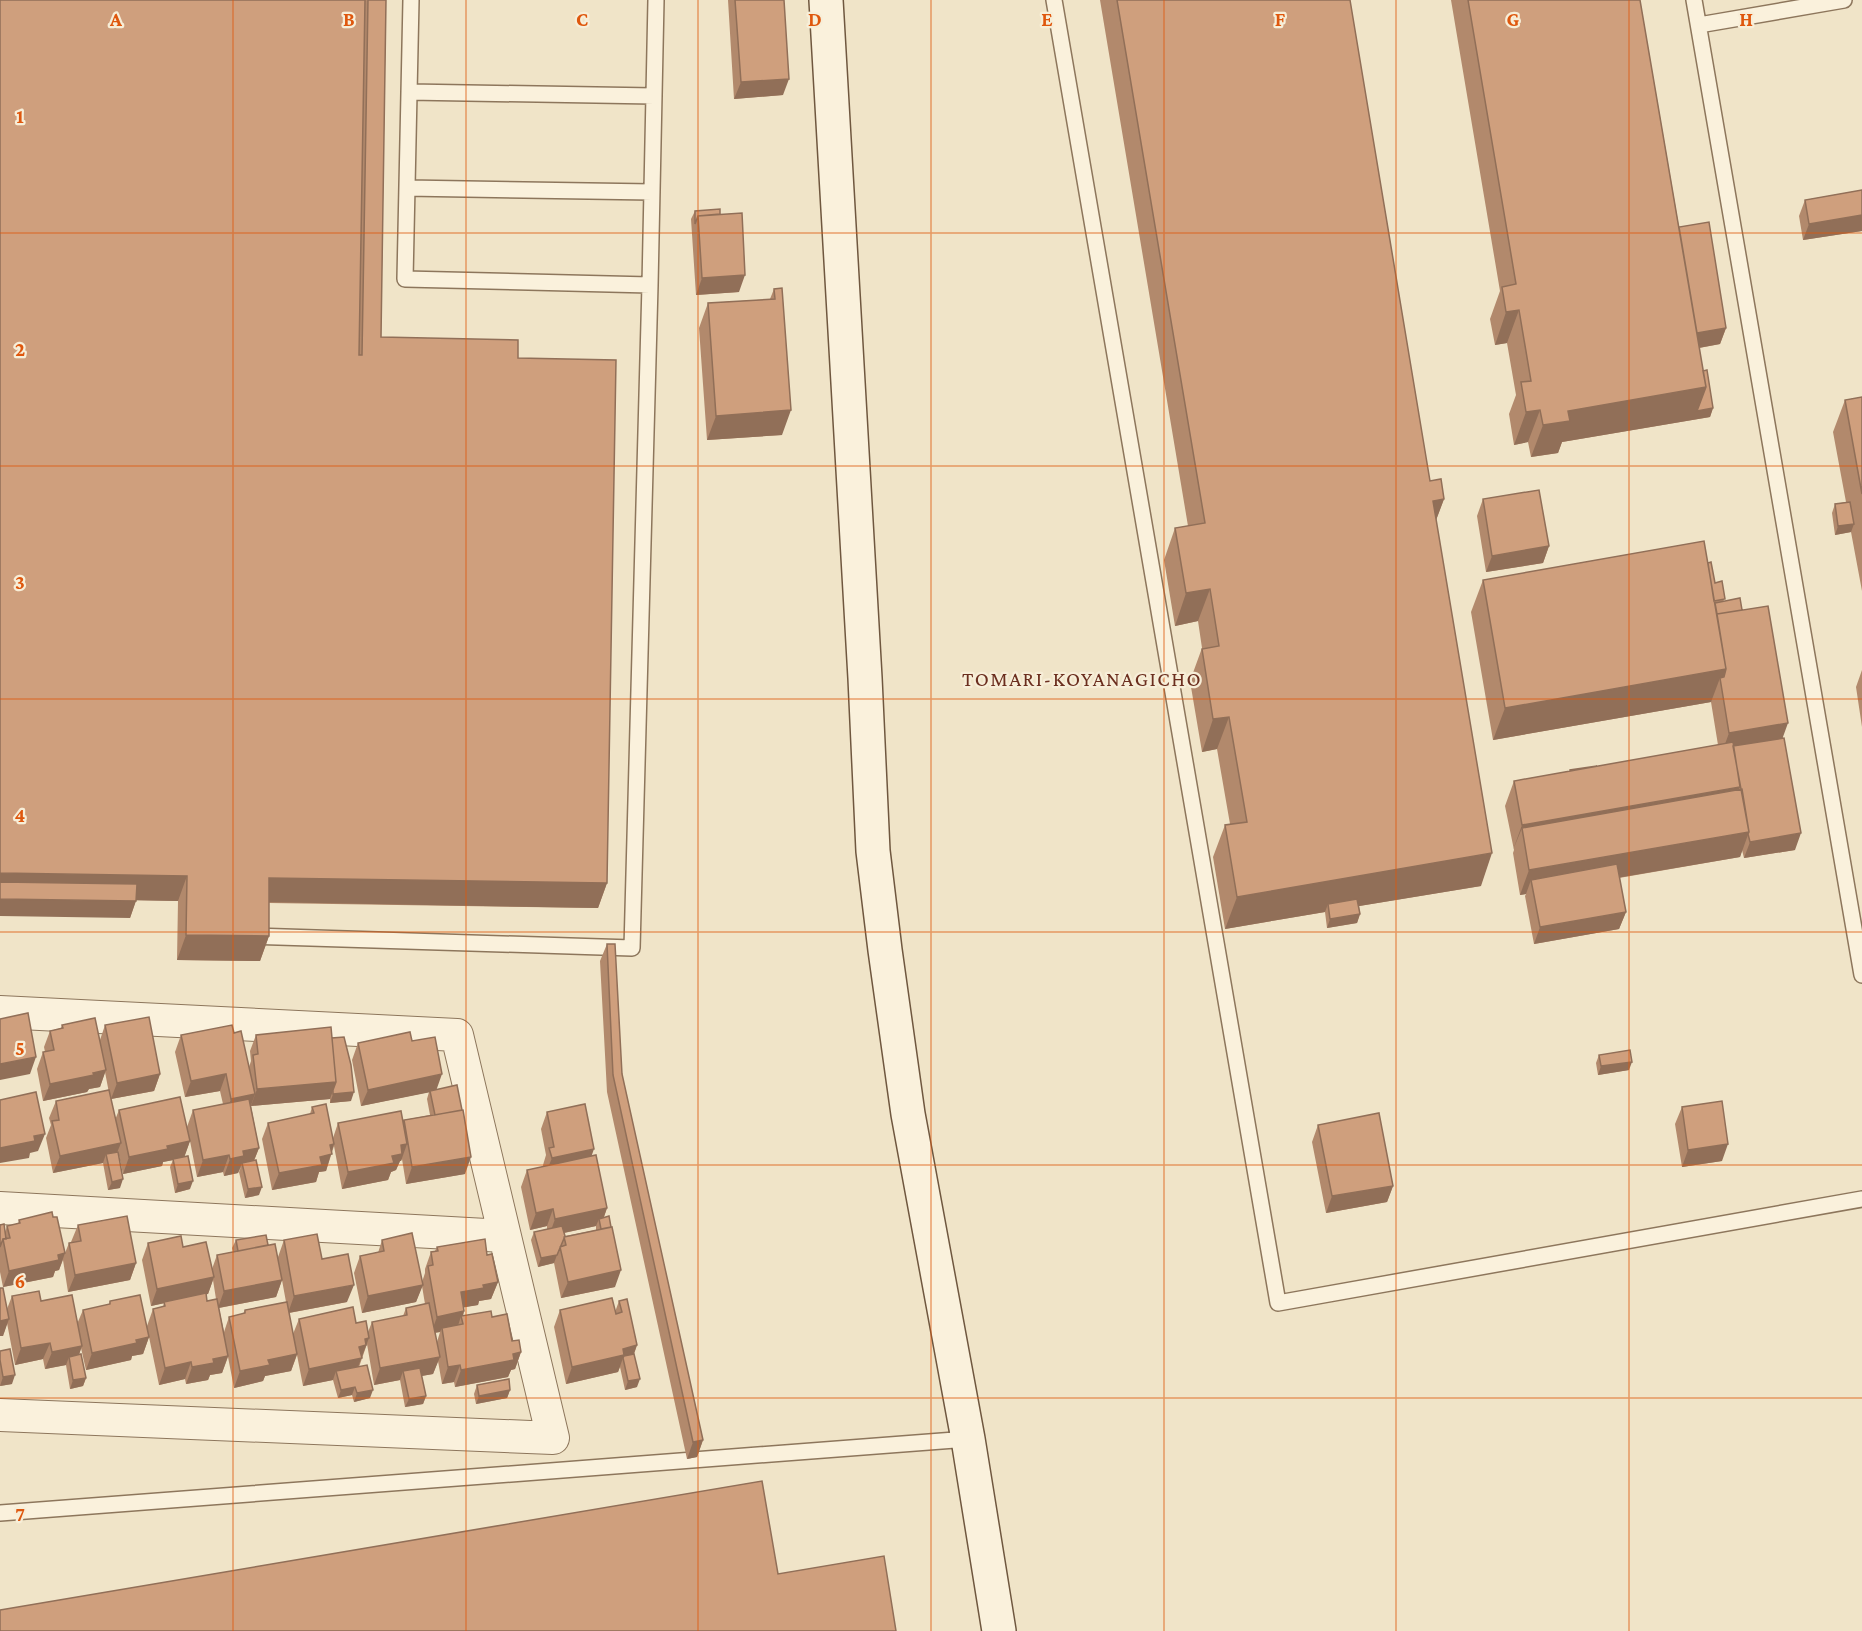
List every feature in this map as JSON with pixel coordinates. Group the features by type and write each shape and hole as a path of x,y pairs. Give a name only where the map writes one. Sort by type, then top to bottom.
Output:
{"street":[{"path":"826,0 873,851 908,1114 968,1439 999,1631"},
{"path":"0,1012 457,1035 554,1438 0,1415"},
{"path":"0,1208 504,1236"}],"lane":[{"path":"411,0 405,279 650,285"},
{"path":"234,935 632,948 656,0"},
{"path":"1054,0 1278,1304 1862,1199"},
{"path":"1694,0 1862,975"},
{"path":"1699,25 1844,0"},
{"path":"409,92 654,96"},
{"path":"407,188 652,192"},
{"path":"0,1513 968,1439"}],"building":[{"path":"0,0 365,0 359,355 362,355 368,0 386,0 381,337 518,340 518,358 616,360 607,883 269,878 269,936 186,935 187,876 0,873"},
{"path":"735,0 784,0 789,79 741,82"},
{"path":"1117,0 1350,0 1430,481 1441,479 1444,499 1433,501 1492,853 1237,897 1225,825 1247,822 1229,717 1213,719 1202,649 1219,646 1210,589 1186,593 1175,528 1205,523"},
{"path":"1468,0 1640,0 1706,387 1568,411 1570,421 1543,425 1540,410 1526,412 1521,382 1531,381 1519,310 1506,312 1502,287 1516,284"},
{"path":"1862,190 1862,215 1809,224 1805,200"},
{"path":"720,209 720,214 698,216 695,224 695,211"},
{"path":"742,213 745,275 702,278 698,216"},
{"path":"1709,222 1726,328 1697,333 1679,227"},
{"path":"782,288 791,410 716,416 708,303 775,299 774,289"},
{"path":"1707,370 1713,408 1697,411 1706,387 1703,371"},
{"path":"1862,397 1862,494 1845,400"},
{"path":"1539,490 1549,546 1492,556 1483,499"},
{"path":"1850,502 1854,524 1838,526 1835,504"},
{"path":"1704,541 1726,669 1505,708 1483,580"},
{"path":"1711,562 1715,583 1722,581 1725,599 1714,601 1708,563"},
{"path":"1740,598 1742,610 1717,614 1715,603"},
{"path":"1768,606 1788,723 1729,733 1720,678 1724,677 1726,669 1717,614"},
{"path":"1784,738 1801,833 1750,842 1733,746"},
{"path":"1733,742 1740,787 1522,825 1514,781"},
{"path":"1742,789 1749,832 1529,870 1522,828"},
{"path":"1617,864 1626,912 1540,927 1531,880"},
{"path":"0,882 137,884 136,901 0,899"},
{"path":"1357,899 1360,914 1330,919 1328,904"},
{"path":"607,944 615,944 622,1074 703,1440 693,1442 613,1075"},
{"path":"28,1013 36,1057 0,1064 0,1019"},
{"path":"149,1017 160,1074 117,1083 105,1025"},
{"path":"95,1018 106,1070 93,1073 94,1075 50,1084 43,1052 54,1050 50,1031 63,1028 62,1025"},
{"path":"232,1025 234,1033 241,1031 255,1094 231,1099 226,1074 191,1081 181,1035"},
{"path":"331,1027 336,1082 257,1089 253,1055 258,1054 256,1035"},
{"path":"410,1032 412,1041 435,1037 442,1074 368,1090 358,1043"},
{"path":"344,1037 351,1065 354,1092 333,1094 336,1082 332,1038"},
{"path":"1630,1050 1632,1062 1601,1066 1599,1055"},
{"path":"457,1085 462,1110 435,1115 430,1091"},
{"path":"109,1090 121,1143 60,1156 52,1121 59,1120 56,1101"},
{"path":"36,1092 45,1134 34,1136 35,1141 0,1148 0,1100"},
{"path":"180,1097 190,1141 167,1146 168,1149 129,1157 119,1110"},
{"path":"249,1099 259,1148 243,1151 244,1156 230,1159 229,1155 203,1160 193,1110"},
{"path":"1722,1101 1728,1144 1688,1150 1682,1107"},
{"path":"326,1104 334,1144 330,1145 332,1154 320,1157 322,1165 279,1173 268,1123 314,1113 312,1107"},
{"path":"585,1104 594,1149 552,1158 549,1148 554,1147 547,1112"},
{"path":"463,1110 471,1157 412,1167 404,1120"},
{"path":"401,1111 407,1144 401,1145 402,1154 392,1156 394,1163 348,1172 338,1123"},
{"path":"1379,1113 1393,1186 1332,1196 1318,1125"},
{"path":"118,1152 123,1179 112,1182 106,1154"},
{"path":"596,1155 607,1208 555,1219 553,1209 536,1213 527,1170"},
{"path":"188,1156 193,1181 178,1184 173,1159"},
{"path":"256,1160 262,1187 248,1189 242,1163"},
{"path":"52,1212 53,1217 57,1217 65,1253 58,1255 59,1260 9,1271 3,1239 10,1238 7,1226 20,1223 19,1220"},
{"path":"127,1216 136,1263 75,1275 69,1243 81,1241 78,1225"},
{"path":"609,1216 611,1227 601,1229 599,1219"},
{"path":"4,1224 6,1239 3,1239 0,1247 0,1225"},
{"path":"562,1226 565,1236 557,1255 541,1258 534,1232"},
{"path":"612,1227 621,1270 568,1282 560,1247 566,1245 564,1237"},
{"path":"412,1233 423,1285 368,1296 360,1256 384,1251 382,1240"},
{"path":"317,1234 322,1259 348,1254 354,1285 294,1296 284,1240"},
{"path":"266,1235 268,1245 238,1251 236,1240"},
{"path":"181,1236 183,1247 206,1242 214,1277 157,1289 148,1243"},
{"path":"485,1239 487,1255 492,1254 498,1282 483,1285 484,1288 461,1292 464,1311 437,1317 428,1266 433,1265 431,1252 438,1251 437,1247"},
{"path":"275,1244 282,1280 224,1291 217,1255"},
{"path":"0,1288 3,1288 9,1319 0,1321"},
{"path":"39,1291 41,1301 72,1295 82,1346 52,1352 50,1343 21,1348 12,1296"},
{"path":"206,1293 207,1301 217,1299 228,1356 213,1359 214,1363 192,1367 191,1362 165,1368 153,1309 165,1306 164,1302"},
{"path":"140,1295 149,1337 136,1340 137,1343 92,1353 83,1310 110,1304 110,1301"},
{"path":"612,1298 616,1314 622,1312 619,1301 627,1299 637,1345 623,1349 624,1355 572,1367 560,1310"},
{"path":"287,1302 297,1354 268,1360 270,1365 240,1371 229,1317 245,1313 245,1310"},
{"path":"429,1303 440,1357 380,1368 372,1322 407,1315 406,1308"},
{"path":"353,1307 356,1323 366,1321 369,1338 365,1339 366,1345 359,1347 362,1358 309,1369 299,1319"},
{"path":"491,1311 492,1317 507,1314 512,1341 519,1340 521,1352 513,1354 514,1360 461,1370 460,1365 448,1367 442,1328 463,1324 461,1316"},
{"path":"10,1349 15,1375 3,1377 0,1351"},
{"path":"81,1354 86,1378 73,1380 69,1357"},
{"path":"634,1354 640,1379 628,1381 623,1358"},
{"path":"367,1365 373,1390 357,1393 355,1387 341,1390 336,1371"},
{"path":"420,1368 426,1396 409,1399 403,1371"},
{"path":"509,1379 510,1390 479,1396 477,1385"},
{"path":"762,1481 778,1574 884,1556 896,1631 0,1631 0,1610"}],"district":[{"name":"TOMARI-KOYANAGICHO","path":"1082,679"}]}
